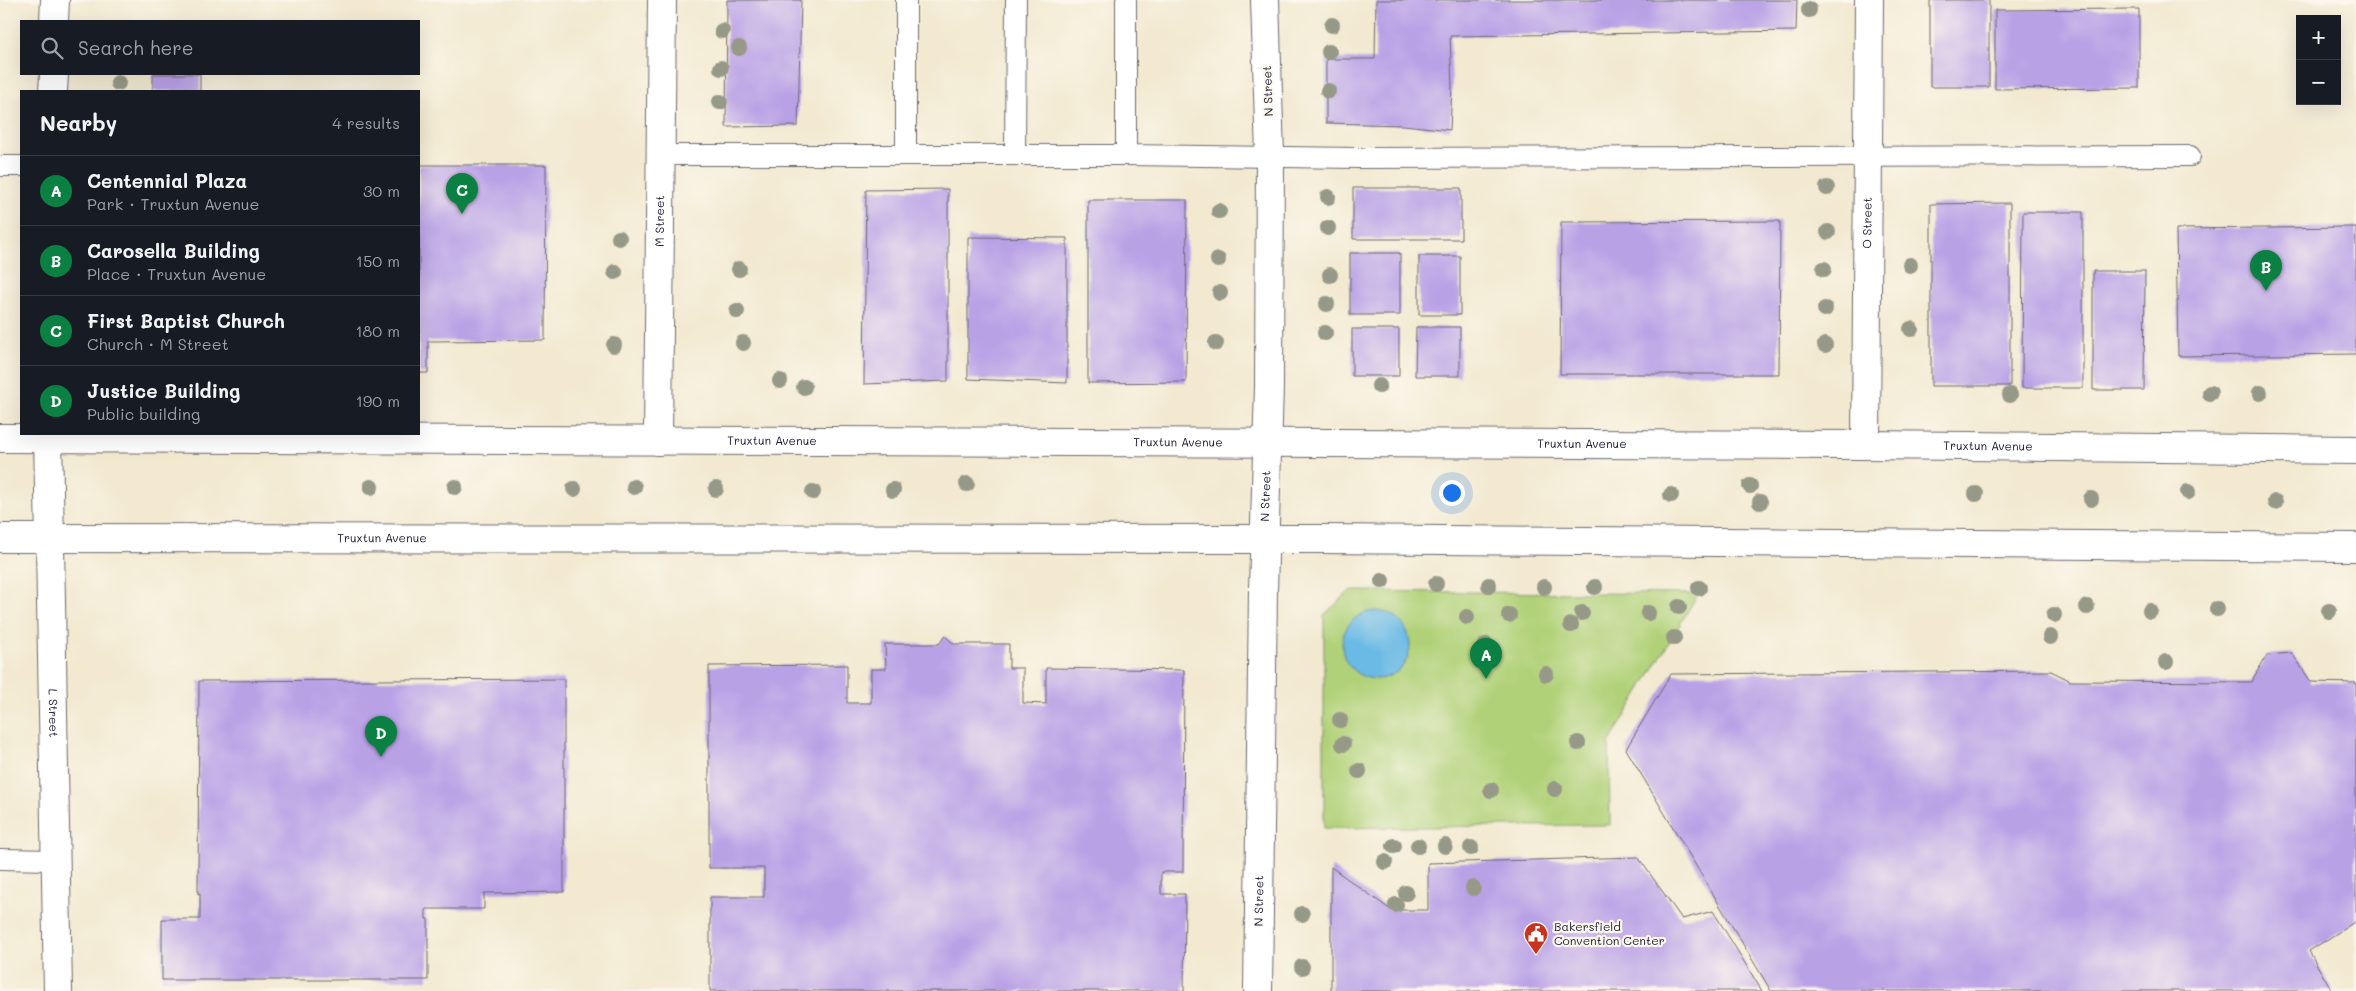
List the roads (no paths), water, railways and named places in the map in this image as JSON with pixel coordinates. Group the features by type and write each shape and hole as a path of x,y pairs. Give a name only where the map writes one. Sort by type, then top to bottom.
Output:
{"main road":[{"path":"54,20 55,0"},
{"name":"M Street","path":"658,441 662,0"},
{"name":"N Street","path":"1258,991 1268,443 1270,156 1265,0"},
{"name":"O Street","path":"1866,445 1869,0"},
{"path":"54,75 54,90"},
{"name":"Truxtun Avenue","path":"0,438 48,436 658,441 1866,445 2356,450"},
{"name":"L Street","path":"48,436 58,991"},
{"name":"Truxtun Avenue","path":"0,538 1266,539 2356,547"}],"lane":[{"path":"906,0 906,155"},
{"path":"1015,155 1016,0"},
{"path":"1126,0 1126,155"},
{"path":"660,155 1126,155 1357,158 2190,156"},
{"path":"0,166 20,166"},
{"path":"0,859 55,860"}],"water":[{"path":"1376,611 1389,613 1400,621 1408,632 1410,645 1408,658 1400,669 1389,677 1376,679 1363,677 1352,669 1344,658 1342,645 1344,632 1352,621 1363,613"}],"place":[{"name":"First Baptist Church","path":"462,214"},
{"name":"Carosella Building","path":"2266,291"},
{"name":"Centennial Plaza","path":"1486,679"},
{"name":"Justice Building","path":"381,757"},
{"name":"Bakersfield Convention Center","path":"1536,955"}]}
